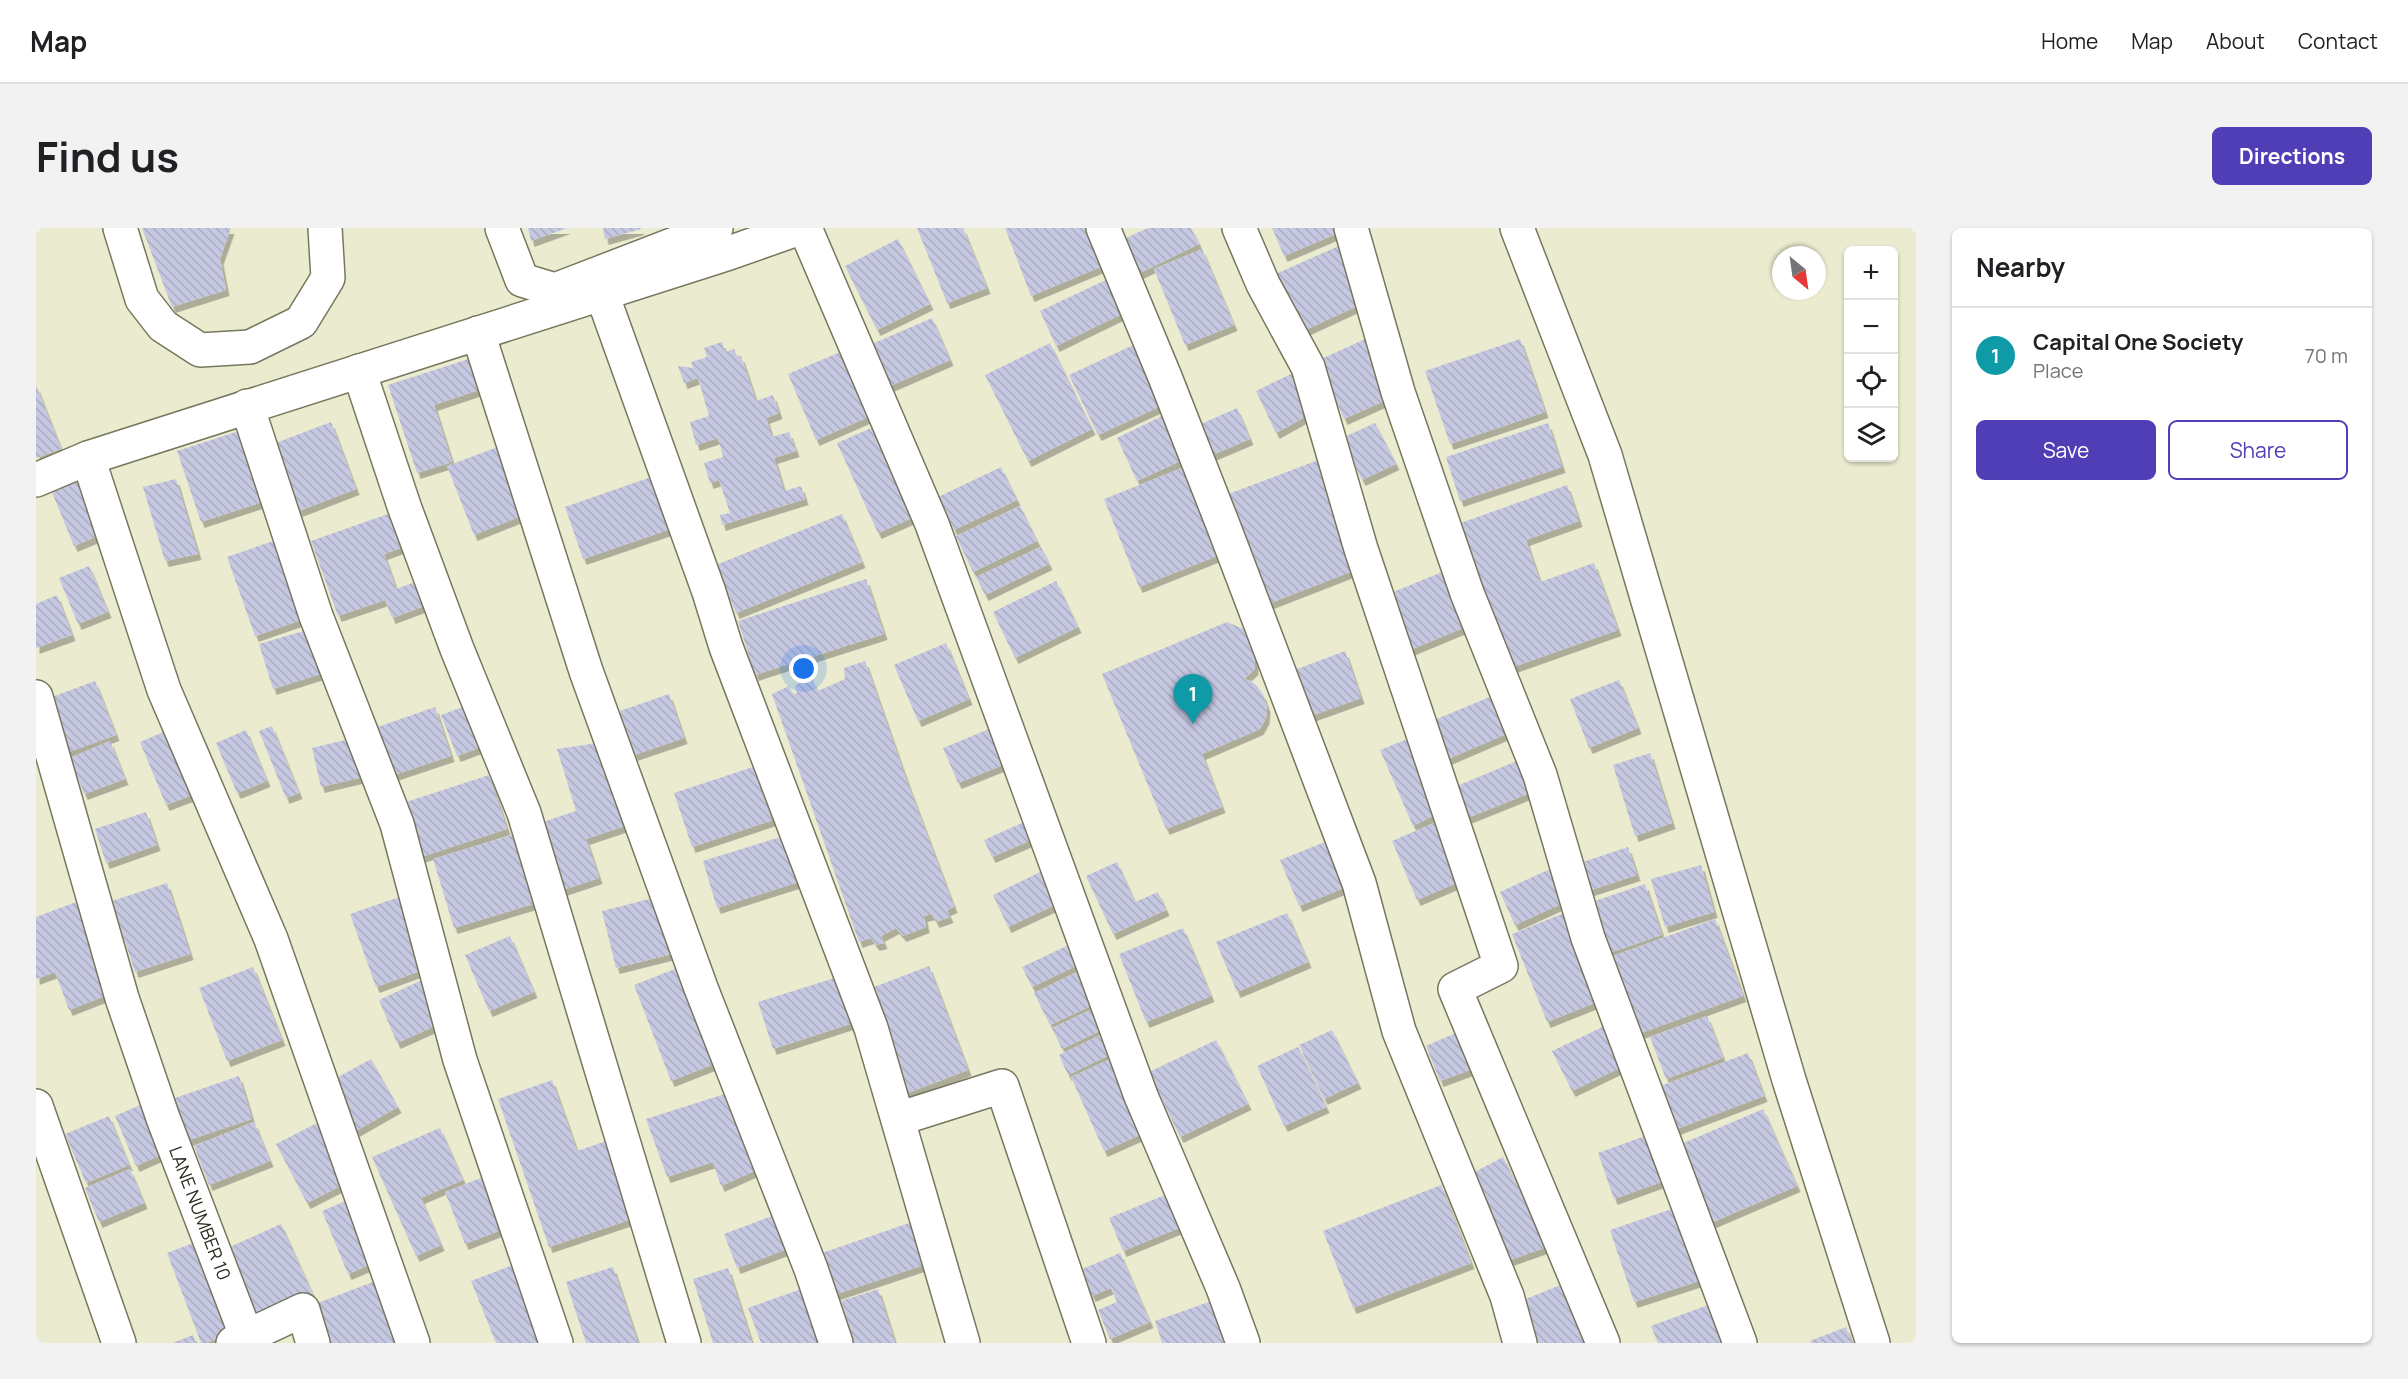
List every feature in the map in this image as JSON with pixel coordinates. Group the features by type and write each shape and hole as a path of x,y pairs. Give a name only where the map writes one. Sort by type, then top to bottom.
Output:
{"street":[{"path":"120,228 142,299 163,326 200,350 250,347 301,322 328,278 325,228"},
{"path":"502,228 522,280 555,290 716,228"},
{"path":"36,480 88,458 602,294 800,228"},
{"path":"805,228 932,524 1142,1096 1243,1343"},
{"path":"1102,228 1165,376 1359,883 1399,1031 1507,1296 1520,1343"},
{"path":"1239,228 1263,284 1308,367 1361,549 1501,966 1455,989 1603,1343"},
{"path":"1351,228 1398,392 1463,582 1540,775 1588,938 1740,1343"},
{"path":"1517,228 1605,455 1789,1080 1873,1343"},
{"path":"602,294 709,592 726,646 871,1029 963,1343"},
{"path":"478,333 586,671 700,988 811,1269 836,1343"},
{"path":"359,371 444,616 524,813 684,1343"},
{"path":"247,406 316,616 397,824 460,1060 556,1343"},
{"path":"88,458 164,690 272,939 413,1343"},
{"name":"LANE NUMBER 10","path":"36,697 122,999 240,1339 303,1310 313,1343"},
{"path":"898,1119 1002,1086 1089,1343"},
{"path":"36,1106 119,1343"}],"building":[{"path":"142,228 231,228 220,259 226,290 172,307"},
{"path":"528,228 567,228 531,241"},
{"path":"603,228 640,228 641,229 605,239"},
{"path":"917,228 963,228 987,288 947,303"},
{"path":"1005,228 1088,228 1103,266 1031,296"},
{"path":"1148,228 1191,228 1199,244 1140,273 1124,239"},
{"path":"1272,228 1342,228 1343,231 1284,256"},
{"path":"898,239 930,304 877,330 845,266"},
{"path":"1341,245 1366,302 1303,331 1269,277"},
{"path":"1202,249 1234,325 1185,345 1154,269"},
{"path":"1112,277 1128,311 1056,346 1040,311"},
{"path":"932,318 950,360 890,386 872,344"},
{"path":"1374,335 1384,401 1344,419 1319,360"},
{"path":"1520,339 1545,412 1450,444 1425,371"},
{"path":"1144,340 1172,401 1098,435 1069,375"},
{"path":"722,342 725,352 734,349 737,357 741,356 756,401 773,395 779,413 766,418 772,437 789,432 796,451 774,458 784,491 801,486 805,499 722,525 720,515 730,513 719,480 710,483 704,463 723,457 718,438 696,445 690,422 709,416 698,378 684,383 678,366 693,368 691,362 707,357 704,348"},
{"path":"1050,343 1092,429 1028,461 985,375"},
{"path":"845,350 873,415 816,440 788,374"},
{"path":"481,355 491,386 434,405 452,462 417,473 388,385"},
{"path":"1295,372 1303,418 1276,433 1256,391"},
{"path":"36,385 61,449 36,458"},
{"path":"1237,408 1250,439 1205,458 1192,428"},
{"path":"1166,414 1187,458 1137,481 1117,438"},
{"path":"331,422 356,489 299,511 273,444"},
{"path":"1375,423 1396,464 1362,480 1342,438"},
{"path":"1548,423 1562,467 1460,501 1446,457"},
{"path":"878,425 919,515 878,533 837,443"},
{"path":"245,429 268,500 201,522 177,451"},
{"path":"503,445 529,513 474,535 447,466"},
{"path":"1321,459 1363,567 1268,604 1226,495"},
{"path":"1192,464 1227,552 1139,587 1104,499"},
{"path":"1001,467 1017,500 954,530 938,497"},
{"path":"82,477 105,533 74,546 51,490"},
{"path":"651,477 668,530 583,559 565,507"},
{"path":"176,479 198,554 165,561 143,487"},
{"path":"1567,485 1579,521 1526,540 1540,582 1594,563 1618,630 1508,669 1458,524"},
{"path":"1020,506 1037,541 973,572 956,536"},
{"path":"402,509 414,543 384,554 396,589 426,578 435,602 392,618 385,600 338,616 311,541"},
{"path":"842,514 862,562 736,613 716,565"},
{"path":"276,540 304,619 255,636 227,557"},
{"path":"1041,547 1049,564 985,595 976,577"},
{"path":"89,566 108,612 78,624 59,578"},
{"path":"1452,568 1475,623 1403,653 1381,597"},
{"path":"866,579 884,634 755,675 738,621"},
{"path":"1056,581 1078,627 1015,658 993,612"},
{"path":"57,595 72,635 36,648 36,604"},
{"path":"1227,622 1246,630 1254,639 1255,669 1244,679 1257,686 1263,695 1267,707 1266,718 1260,729 1202,754 1222,807 1166,829 1102,674"},
{"path":"317,627 330,671 273,689 259,644"},
{"path":"946,643 969,699 918,721 894,665"},
{"path":"1345,651 1361,698 1308,717 1292,671"},
{"path":"865,661 954,907 947,910 950,917 936,922 932,914 924,916 926,927 903,936 896,928 881,936 884,943 876,945 871,938 859,942 772,694 789,686 793,694 797,693 795,685 812,679 818,691 845,679 844,668"},
{"path":"1619,680 1638,728 1589,748 1570,699"},
{"path":"95,681 116,735 63,754 44,700"},
{"path":"1504,691 1520,728 1448,759 1432,721"},
{"path":"669,694 684,738 634,755 620,711"},
{"path":"471,704 487,745 457,756 441,715"},
{"path":"435,707 451,756 391,776 375,728"},
{"path":"272,726 299,793 286,798 259,731"},
{"path":"994,727 1008,763 958,783 943,748"},
{"path":"246,730 267,781 237,793 216,743"},
{"path":"166,731 192,795 166,805 140,742"},
{"path":"1415,736 1444,810 1413,826 1380,750"},
{"path":"358,737 367,776 321,787 312,748"},
{"path":"110,741 125,779 84,794 70,758"},
{"path":"598,743 625,826 586,839 599,878 554,893 531,826 576,811 557,749"},
{"path":"1650,753 1672,823 1635,836 1613,765"},
{"path":"1524,758 1537,790 1465,819 1452,788"},
{"path":"759,765 776,819 692,847 674,793"},
{"path":"489,775 507,829 421,857 403,803"},
{"path":"146,812 157,845 106,863 95,829"},
{"path":"1033,818 1041,836 992,857 984,840"},
{"path":"1434,823 1459,882 1417,900 1392,841"},
{"path":"512,835 533,904 454,928 433,859"},
{"path":"787,835 802,881 717,908 703,861"},
{"path":"1325,842 1344,888 1299,906 1280,860"},
{"path":"1628,847 1637,875 1588,891 1580,863"},
{"path":"1117,862 1135,902 1158,892 1166,910 1113,934 1086,876"},
{"path":"1561,864 1576,897 1515,925 1500,892"},
{"path":"1701,865 1714,912 1665,927 1651,879"},
{"path":"1048,868 1064,901 1008,927 993,895"},
{"path":"167,883 190,954 135,972 112,901"},
{"path":"1645,884 1662,935 1606,954 1589,903"},
{"path":"405,895 431,967 376,987 350,914"},
{"path":"657,897 672,954 616,968 602,911"},
{"path":"76,902 110,994 69,1010 55,972 36,979 36,917"},
{"path":"1572,910 1607,998 1547,1022 1512,934"},
{"path":"1287,913 1308,962 1237,992 1216,942"},
{"path":"1715,919 1743,996 1638,1034 1610,957"},
{"path":"1183,928 1211,996 1146,1022 1119,954"},
{"path":"510,936 534,992 489,1011 465,955"},
{"path":"1073,943 1082,963 1032,987 1022,967"},
{"path":"685,965 722,1061 671,1081 634,985"},
{"path":"929,966 968,1070 900,1096 861,992"},
{"path":"253,967 282,1040 227,1061 199,988"},
{"path":"1081,970 1097,1003 1050,1025 1034,993"},
{"path":"838,977 853,1023 773,1049 758,1002"},
{"path":"424,979 444,1022 397,1043 379,1000"},
{"path":"1101,1005 1110,1026 1062,1049 1052,1028"},
{"path":"1707,1016 1723,1058 1666,1079 1650,1037"},
{"path":"1611,1023 1630,1063 1572,1091 1552,1051"},
{"path":"1111,1030 1120,1050 1068,1075 1059,1055"},
{"path":"1332,1030 1358,1083 1324,1099 1299,1045"},
{"path":"1458,1032 1478,1067 1440,1081 1426,1046"},
{"path":"1216,1040 1248,1104 1180,1137 1149,1072"},
{"path":"1298,1047 1326,1107 1284,1126 1257,1066"},
{"path":"1748,1053 1764,1096 1674,1130 1658,1087"},
{"path":"1117,1056 1151,1130 1104,1151 1071,1077"},
{"path":"371,1059 398,1107 356,1131 329,1082"},
{"path":"239,1076 252,1119 189,1140 175,1098"},
{"path":"552,1080 577,1151 618,1137 644,1215 549,1247 498,1099"},
{"path":"728,1093 759,1169 721,1186 713,1162 667,1177 646,1119"},
{"path":"149,1101 165,1153 136,1166 115,1116"},
{"path":"1763,1109 1797,1186 1706,1225 1672,1148"},
{"path":"109,1116 129,1165 86,1183 65,1134"},
{"path":"321,1121 352,1180 307,1203 276,1144"},
{"path":"254,1122 270,1161 209,1185 194,1146"},
{"path":"440,1128 463,1180 421,1198 441,1245 416,1256 372,1157"},
{"path":"1659,1131 1675,1177 1614,1199 1598,1153"},
{"path":"1503,1157 1547,1247 1510,1260 1471,1174"},
{"path":"130,1169 144,1203 99,1222 85,1188"},
{"path":"486,1176 506,1228 465,1244 445,1192"},
{"path":"1441,1185 1471,1263 1353,1308 1323,1231"},
{"path":"1165,1195 1179,1228 1123,1251 1109,1218"},
{"path":"348,1200 374,1263 348,1274 322,1211"},
{"path":"1675,1208 1699,1281 1634,1302 1610,1230"},
{"path":"777,1214 790,1248 737,1268 724,1234"},
{"path":"915,1221 930,1263 834,1295 819,1254"},
{"path":"281,1224 313,1295 255,1321 223,1250"},
{"path":"201,1240 235,1332 206,1343 201,1343 167,1253"},
{"path":"1120,1253 1150,1322 1110,1339 1098,1310 1117,1302 1111,1288 1092,1296 1080,1270"},
{"path":"515,1264 547,1343 496,1343 471,1281"},
{"path":"613,1267 638,1343 586,1343 566,1282"},
{"path":"728,1268 752,1343 713,1343 693,1279"},
{"path":"1575,1279 1588,1343 1538,1343 1521,1301"},
{"path":"378,1280 402,1343 324,1343 310,1306"},
{"path":"804,1288 824,1343 761,1343 748,1308"},
{"path":"878,1289 895,1343 854,1343 841,1301"},
{"path":"1220,1298 1235,1343 1162,1343 1155,1321"},
{"path":"1708,1305 1722,1343 1658,1343 1651,1326"},
{"path":"1846,1327 1852,1343 1811,1343 1810,1341"},
{"path":"193,1335 196,1343 172,1343"}],"place":[{"name":"Capital One Society","path":"1193,724"}]}
